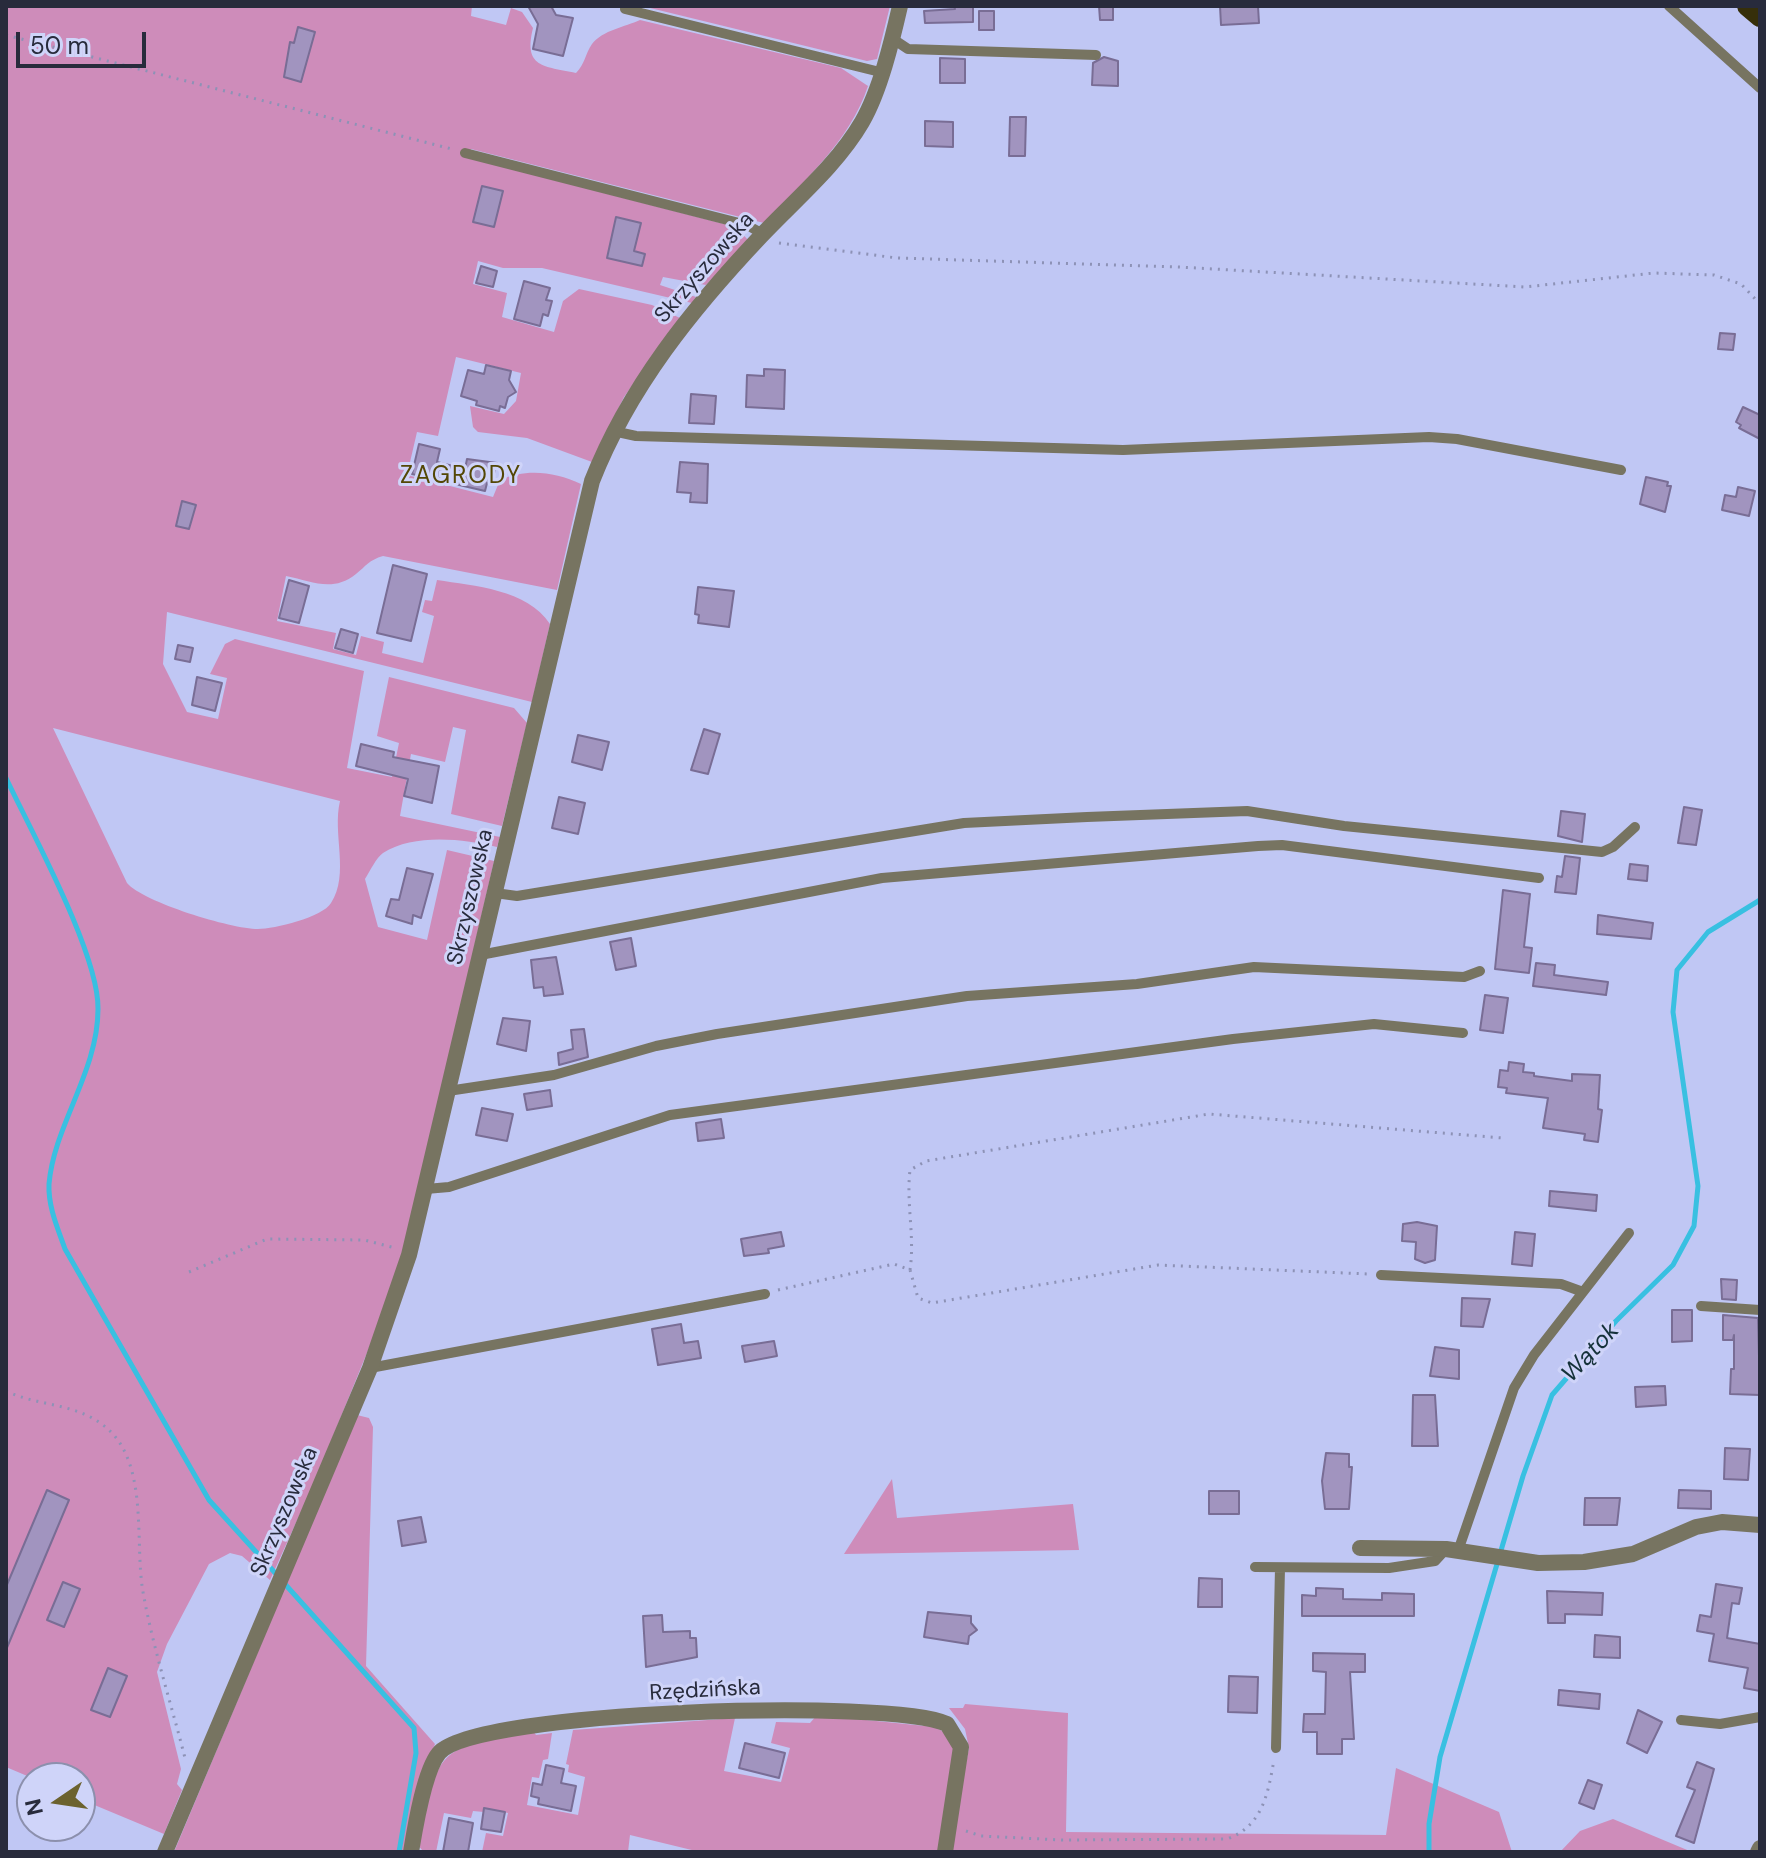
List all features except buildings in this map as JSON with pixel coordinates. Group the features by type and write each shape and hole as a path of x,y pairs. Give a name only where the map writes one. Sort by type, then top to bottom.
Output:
{"main road":[{"path":"1747,6 1760,17"}],"street":[{"name":"Skrzyszowska","path":"165,1852 370,1368 409,1255 592,481 613,431 677,333 762,235 833,161 863,121 893,39 900,6"},
{"path":"1360,1548 1452,1550 1533,1562 1584,1562 1633,1554 1696,1527 1722,1522 1760,1525"},
{"name":"Rzędzińska","path":"411,1852 421,1798 438,1754 458,1740 496,1730 658,1715 821,1710 937,1719 956,1734 961,1747 945,1852"}],"lane":[{"path":"1669,6 1760,88"},
{"path":"625,9 880,72"},
{"path":"893,39 908,49 1096,55"},
{"path":"465,153 733,221 762,235"},
{"path":"613,431 636,436 683,438 1123,450 1429,437 1457,439 1621,470"},
{"path":"495,893 517,896 718,860 994,822 1247,811 1344,826 1602,852 1613,847 1635,827"},
{"path":"480,955 882,878 1258,846 1282,845 1539,878"},
{"path":"448,1091 554,1075 656,1046 717,1034 967,996 1137,984 1254,967 1464,977 1480,971"},
{"path":"426,1189 449,1187 670,1115 1233,1039 1359,1025 1463,1033"},
{"path":"1255,1567 1389,1568 1435,1561 1452,1550 1514,1388 1534,1355 1629,1233"},
{"path":"1381,1275 1561,1284 1583,1292"},
{"path":"370,1368 765,1294"},
{"path":"1701,1306 1760,1310"},
{"path":"1276,1748 1280,1568"},
{"path":"1681,1720 1720,1724 1760,1717"}],"path":[{"path":"6,35 465,153"},
{"path":"762,235 776,243 897,258 1179,267 1525,287 1654,273 1714,275 1741,284 1759,303"},
{"path":"1381,1275 1158,1265 932,1303 918,1298 910,1270 914,1226 907,1192 910,1170 926,1161 1209,1114 1503,1138"},
{"path":"189,1272 267,1239 364,1240 409,1255"},
{"path":"765,1294 894,1264 910,1270"},
{"path":"6,1391 84,1413 104,1425 125,1450 139,1510 143,1590 192,1786"},
{"path":"951,1819 964,1830 981,1836 1062,1840 1227,1839 1241,1834 1262,1809 1276,1748"}],"shaded area":[{"path":"6,6 472,6 471,16 506,25 511,8 522,12 533,28 531,51 539,63 576,73 597,39 640,20 841,68 868,86 860,106 824,160 764,223 471,149 469,158 736,227 748,240 706,285 663,277 660,285 696,297 692,303 542,268 503,268 478,261 473,284 507,293 502,317 554,332 563,301 579,289 652,305 680,318 624,397 592,462 527,438 478,432 473,427 470,406 504,414 516,401 521,373 456,357 438,436 417,432 407,475 493,497 500,480 520,474 551,474 581,484 557,590 383,556 339,583 322,584 286,576 277,621 336,633 333,649 356,655 361,636 384,642 382,653 423,663 434,616 422,612 425,600 432,601 437,580 499,591 528,603 550,624 532,702 167,612 163,664 187,712 218,719 227,678 210,674 225,644 235,639 364,671 347,768 392,777 399,743 377,736 389,677 514,708 527,723 502,826 451,814 466,730 453,727 445,762 411,754 400,816 500,837 497,847 455,840 409,842 383,853 365,879 378,927 427,940 447,850 494,861 407,1239 388,1301 314,1483 270,1580 242,1556 230,1553 209,1564 167,1644 157,1672 181,1769 177,1784 182,1790 164,1834 96,1806 96,1762 16,1762 16,1771 6,1767","holes":["53,728 340,801 339,879 337,892 326,908 298,921 258,929 188,913 150,898 127,883"]},
{"path":"642,6 890,6 877,59 867,61"},
{"path":"357,1415 369,1418 373,1427 366,1666 435,1744 423,1773 407,1852 174,1852"},
{"path":"892,1479 897,1518 1073,1504 1079,1550 844,1554"},
{"path":"965,1704 1068,1713 1066,1832 1386,1835 1396,1768 1499,1812 1512,1852 949,1852 969,1748 965,1729 949,1708 963,1708"},
{"path":"817,1715 935,1727 949,1735 956,1745 939,1852 700,1852 630,1835 628,1852 482,1852 486,1833 503,1836 508,1813 485,1808 484,1812 473,1811 471,1818 444,1813 436,1852 422,1850 417,1844 438,1770 446,1758 476,1743 533,1731 536,1735 552,1733 548,1759 543,1760 539,1778 532,1777 527,1805 578,1815 585,1777 568,1772 569,1765 566,1764 573,1730 735,1718 724,1771 781,1782 790,1748 771,1743 776,1722 810,1723"},
{"path":"1613,1819 1692,1852 1560,1852 1580,1831"}],"waterway":[{"path":"6,778 76,926 88,957 98,1009 91,1055 53,1162 50,1201 57,1226 65,1249 209,1500 277,1575"},
{"name":"Wątok","path":"1429,1852 1429,1824 1440,1757 1523,1476 1552,1395 1616,1321 1673,1265 1694,1226 1698,1186 1673,1012 1677,970 1708,932 1760,900"},
{"path":"284,1583 414,1728 416,1753 399,1852"}],"district":[{"name":"ZAGRODY","path":"461,477"}]}
